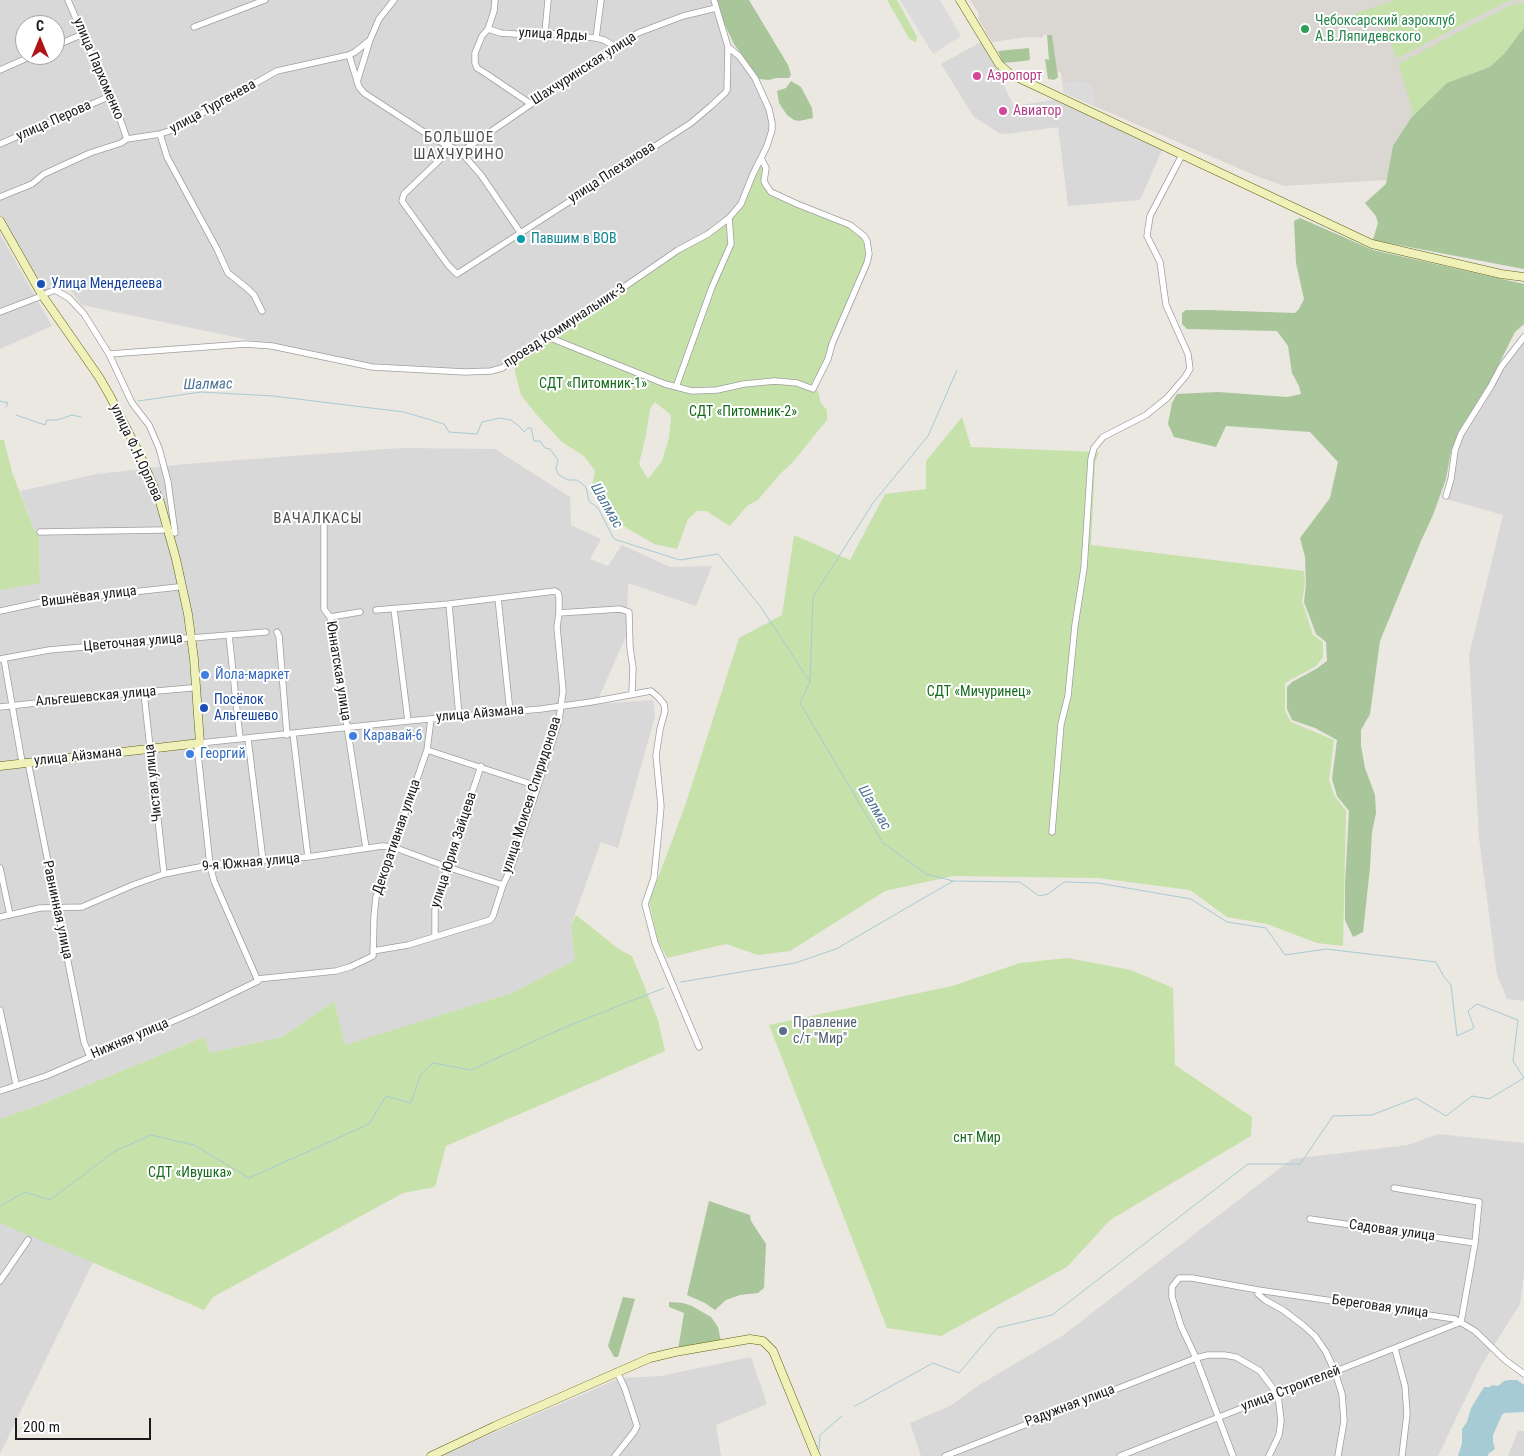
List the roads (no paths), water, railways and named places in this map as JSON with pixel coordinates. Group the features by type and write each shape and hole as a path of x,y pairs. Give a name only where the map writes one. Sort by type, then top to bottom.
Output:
{"street":[{"name":"улица Пархоменко","path":"68,0 127,139"},
{"path":"194,27 265,0"},
{"path":"385,0 393,1"},
{"path":"495,0 494,11 488,29 477,46 474,63 477,68 531,104"},
{"path":"545,33 548,0"},
{"path":"596,38 601,0"},
{"name":"проезд Коммунальник-3","path":"109,354 246,344 272,346 372,367 465,372 491,371 502,368 678,250 708,234 729,218 741,204 772,130 769,109 755,78 739,56 728,47 714,0"},
{"path":"960,0 999,64 1006,72 1372,244 1501,274 1524,277"},
{"path":"357,82 370,40 379,19 393,1"},
{"name":"Шахчуринская улица","path":"461,152 616,47 646,29 697,12 716,8"},
{"name":"улица Ярды","path":"488,29 519,34 545,33 596,38 611,43 616,47"},
{"path":"65,42 83,34"},
{"name":"улица Тургенева","path":"0,197 32,184 44,174 127,139 160,134 186,124 277,71 348,55 370,40"},
{"name":"улица Плеханова","path":"452,148 434,168 404,194 402,201 448,265 457,274 471,267 520,232 690,122 711,106 727,90 728,47"},
{"path":"348,55 359,87 370,98 433,138 461,152 481,175 520,232"},
{"path":"0,70 15,63"},
{"name":"улица Перова","path":"0,144 108,97"},
{"path":"160,134 167,157 228,273 248,288 262,311"},
{"path":"1052,832 1061,724 1068,696 1075,625 1084,568 1091,458 1094,448 1103,437 1146,414 1167,398 1190,369 1188,354 1166,305 1160,262 1147,236 1150,216 1182,155"},
{"path":"548,337 676,387 692,391 717,390 744,384 775,381 785,383 791,381 813,389 828,359 832,344 864,270 868,254 867,241 864,236 850,225 771,192 766,185 766,168 761,158"},
{"path":"676,387 712,287 731,244 729,218"},
{"name":"улица Ф.Н.Орлова","path":"0,221 40,296"},
{"name":"улица Ф.Н.Орлова","path":"0,231 99,386 147,481 168,532 182,586 189,638 198,745"},
{"path":"0,312 55,290 69,298 92,325 109,354 132,403 145,419 159,448 168,482 168,532 40,532"},
{"path":"1446,496 1451,479 1455,450 1461,434 1501,367 1524,336"},
{"name":"Юннатская улица","path":"324,525 324,609 330,617 366,848"},
{"name":"улица Ф.Н.Орлова","path":"168,532 189,638 198,745"},
{"name":"Вишнёвая улица","path":"0,611 42,602 178,587"},
{"name":"улица Моисея Спиридонова","path":"490,920 494,916 502,885 511,868 559,720 563,691 556,627 559,613 558,593 551,590 498,598"},
{"path":"376,610 498,598 510,712"},
{"path":"449,604 459,716"},
{"path":"394,609 408,721"},
{"path":"559,613 620,609 629,612 630,648 633,668 632,694"},
{"path":"330,617 360,612"},
{"name":"Цветочная улица","path":"2,659 50,650 266,632"},
{"path":"277,632 308,857"},
{"path":"229,635 240,739"},
{"name":"Равнинная улица","path":"2,659 57,907 84,1042 90,1057"},
{"name":"Альгешевская улица","path":"0,708 13,705 192,688"},
{"name":"улица Айзмана","path":"0,766 408,721 560,707 651,691 664,704 665,711 656,756 661,806 660,828 654,878 645,904 655,942 699,1047"},
{"name":"Чистая улица","path":"144,692 164,874"},
{"name":"Декоративная улица","path":"373,954 375,904 428,750 432,719"},
{"path":"248,739 263,861"},
{"path":"198,745 210,865 214,881 257,980"},
{"path":"428,750 537,786"},
{"name":"улица Юрия Зайцева","path":"435,936 435,910 447,867 481,766"},
{"name":"9-я Южная улица","path":"0,917 40,908 82,907 164,874 210,865 308,857 382,846 394,847 502,885"},
{"path":"0,868 10,914"},
{"name":"Нижняя улица","path":"0,1091 16,1084 26,1084 90,1057 194,1012 257,980 350,967 373,954 490,920"},
{"path":"0,1010 16,1084"},
{"path":"1394,1188 1479,1202 1475,1243 1461,1322 1475,1331 1524,1374"},
{"name":"Садовая улица","path":"1310,1219 1475,1243"},
{"path":"0,1281 28,1240"},
{"name":"Береговая улица","path":"1196,1358 1181,1326 1172,1296 1172,1287 1179,1278 1192,1278 1258,1290 1447,1317 1461,1322"},
{"path":"1258,1290 1258,1294 1265,1300 1283,1310 1315,1336 1326,1352 1342,1394 1344,1421 1338,1456"},
{"name":"улица Строителей","path":"1120,1456 1461,1322"},
{"path":"431,1456 650,1358 750,1340 762,1341 773,1350 816,1456"},
{"path":"1395,1349 1405,1386 1406,1414 1402,1456"},
{"name":"Радужная улица","path":"945,1456 1196,1358 1208,1355 1236,1357 1260,1371 1278,1395"},
{"path":"1196,1358 1233,1456"},
{"path":"615,1456 637,1426 624,1387 616,1372"},
{"path":"1269,1456 1279,1435 1281,1421 1278,1395"}],"water":[{"path":"1517,1380 1524,1385 1524,1412 1504,1413 1502,1415 1493,1435 1495,1449 1488,1456 1458,1456 1462,1443 1462,1429 1467,1422 1471,1408 1484,1387 1498,1386 1504,1381"}],"waterway":[{"path":"810,681 813,597 873,503 928,436 957,370"},
{"name":"Шалмас","path":"138,401 201,392 273,396 404,412 444,424 449,432 477,434 482,422 500,418 511,420 524,432 531,428 534,441 540,441 545,448 550,449 558,460 556,469 559,475 568,480 577,480 586,487 589,501 598,508 614,539 680,560 718,554 760,606 810,682 800,703 883,843 926,874 953,881"},
{"name":"Шалмас","path":"0,401 8,403 6,407"},
{"name":"Шалмас","path":"16,415 45,425 47,420 57,420 72,415 81,417"},
{"path":"681,982 795,963 836,949 953,881 1020,882 1039,896 1048,894 1064,882 1098,883 1191,899 1227,922 1266,928 1285,955 1326,949 1436,962 1451,985 1457,1036 1474,1028 1468,1011 1477,1004 1518,1020 1513,1061 1524,1078"},
{"path":"0,1206 25,1192 50,1200 115,1151 151,1135 194,1145 249,1178 369,1124 386,1096 411,1103 421,1074 433,1063 471,1070 563,1028 664,988"},
{"path":"855,1406 933,1363 959,1373 997,1328 1052,1315 1248,1164 1300,1164 1333,1116 1372,1115 1416,1098 1446,1116 1472,1096 1489,1099 1524,1078"},
{"path":"819,1449 820,1435 842,1416"}],"place":[{"name":"Чебоксарский аэроклуб А.В.Ляпидевского","path":"1305,29"},
{"name":"Аэропорт","path":"977,76"},
{"name":"Авиатор","path":"1003,111"},
{"name":"Павшим в ВОВ","path":"521,239"},
{"name":"Улица Менделеева","path":"41,284"},
{"name":"Йола-маркет","path":"205,675"},
{"name":"Посёлок Альгешево","path":"204,708"},
{"name":"Каравай-6","path":"353,736"},
{"name":"Георгий","path":"190,754"},
{"name":"Правление с/т \"Мир\"","path":"783,1031"}],"district":[{"name":"БОЛЬШОЕ ШАХЧУРИНО","path":"459,146"},
{"name":"ВАЧАЛКАСЫ","path":"318,519"}],"park label":[{"name":"СДТ «Питомник-1»","path":"593,384"},
{"name":"СДТ «Питомник-2»","path":"743,412"},
{"name":"СДТ «Мичуринец»","path":"979,692"},
{"name":"снт Мир","path":"977,1138"},
{"name":"СДТ «Ивушка»","path":"190,1173"}]}
